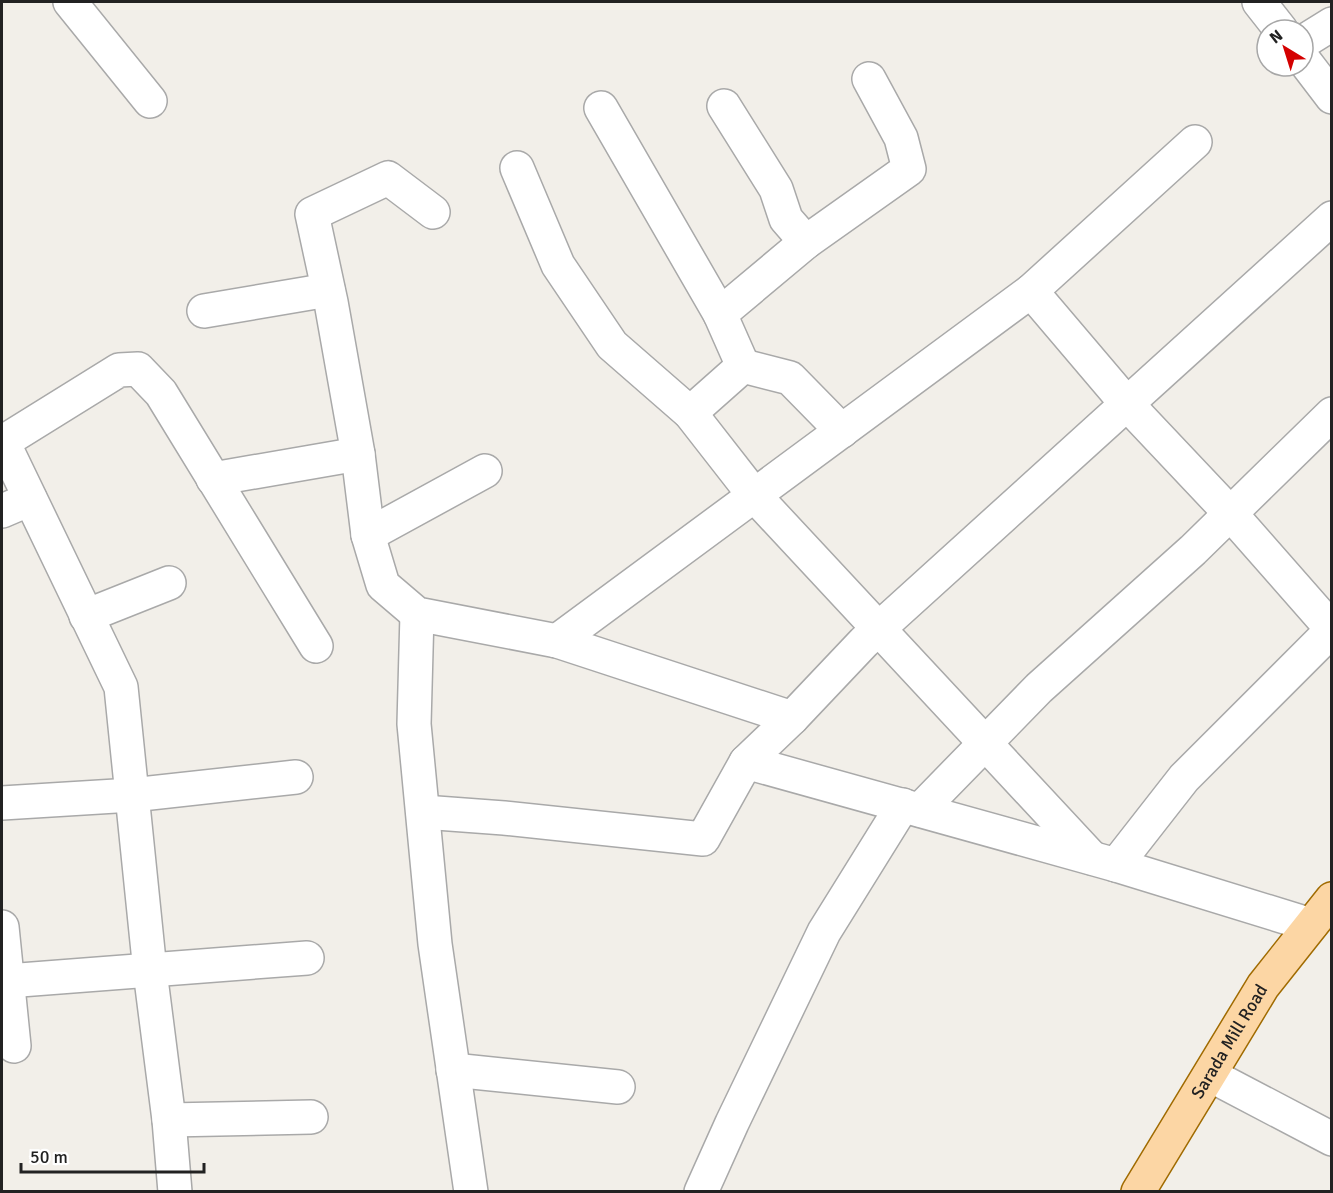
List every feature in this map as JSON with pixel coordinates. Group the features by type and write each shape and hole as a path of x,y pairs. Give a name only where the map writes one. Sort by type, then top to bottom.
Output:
{"main road":[{"name":"Sarada Mill Road","path":"1138,1191 1263,986 1332,899"}],"street":[{"path":"70,2 150,101"},
{"path":"1259,2 1272,18"},
{"path":"1315,35 1332,24"},
{"path":"1315,75 1332,97"},
{"path":"720,314 806,242 909,169 901,138 869,79"},
{"path":"724,106 776,189 786,219 806,242"},
{"path":"601,108 720,314 743,366"},
{"path":"557,641 1031,291 1195,142"},
{"path":"517,168 558,265 612,345 690,413 754,495 986,743 1104,861"},
{"path":"433,212 388,178 312,214 358,454 368,535 383,585 417,614 557,641 792,718"},
{"path":"423,812 704,839 747,762 879,628 1332,218"},
{"path":"204,311 328,290"},
{"path":"1031,291 1127,404 1230,513 1332,629 1104,861"},
{"path":"690,413 743,366"},
{"path":"743,366 790,378 842,431"},
{"path":"175,1191 120,687 86,616 16,505 2,441 119,370 138,369 161,393 316,646"},
{"path":"701,1191 824,932 912,808 986,743 1039,688 1193,550 1332,414"},
{"path":"213,479 358,454"},
{"path":"368,535 485,471"},
{"path":"86,616 170,583"},
{"path":"417,614 414,724 435,944 471,1191"},
{"path":"747,762 1104,861 1311,925"},
{"path":"2,803 132,795 296,777"},
{"path":"2,927 14,1046"},
{"path":"7,981 307,958"},
{"path":"453,1070 618,1087"},
{"path":"1210,1076 1332,1139"},
{"path":"169,1120 311,1117"}]}
